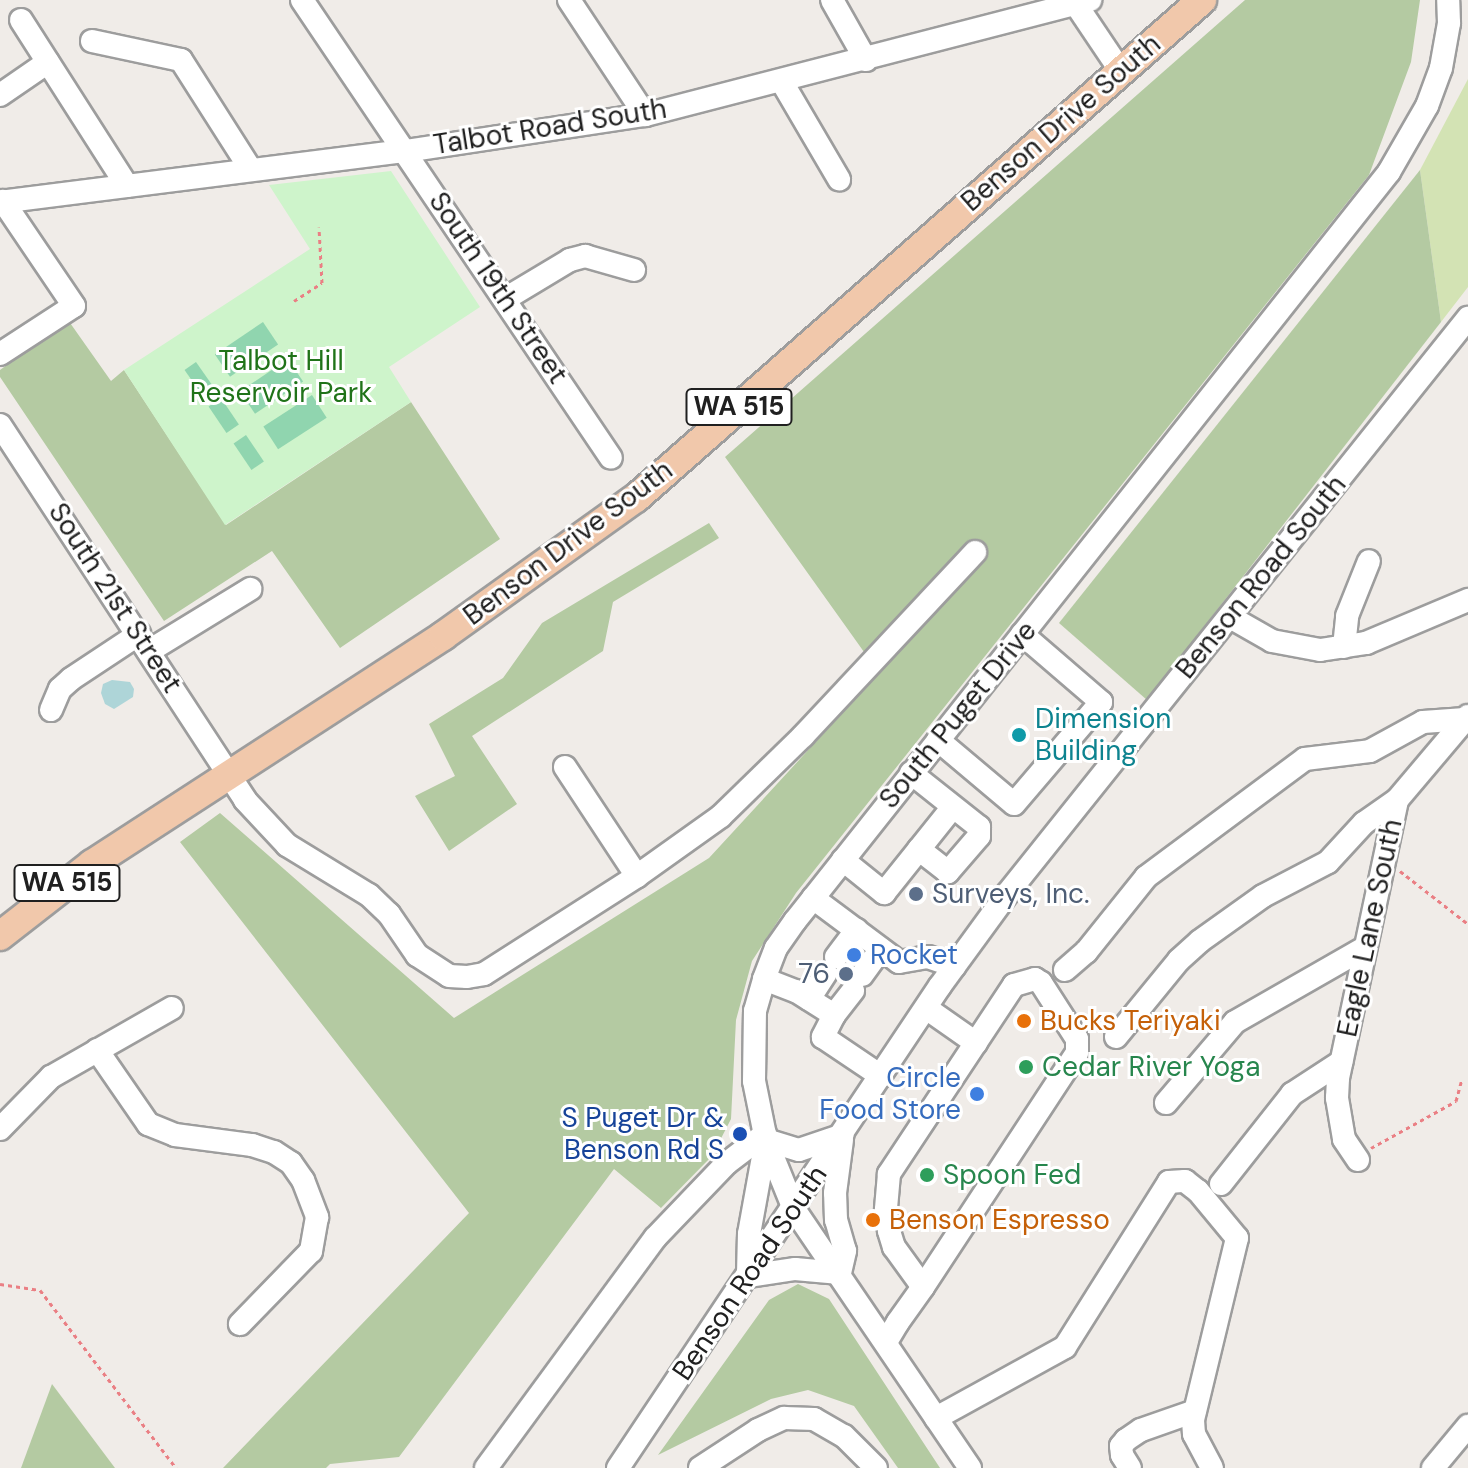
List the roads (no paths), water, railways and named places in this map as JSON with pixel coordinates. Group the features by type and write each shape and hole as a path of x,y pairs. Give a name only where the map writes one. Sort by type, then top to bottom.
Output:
{"main road":[{"name":"Benson Drive South","path":"0,936 92,864 443,636 636,498 1202,0"}],"street":[{"name":"South 19th Street","path":"302,0 611,458"},
{"path":"569,0 645,115"},
{"path":"832,0 866,60"},
{"name":"South Puget Drive","path":"970,1468 794,1209 765,1137 754,1081 755,1011 764,979 776,948 813,898 1389,172 1427,106 1441,68 1449,23 1448,0"},
{"name":"Talbot Road South","path":"2,201 406,151 645,115 782,82 1080,2"},
{"path":"1080,2 1120,70"},
{"path":"21,20 127,186"},
{"path":"92,41 181,60 251,170"},
{"path":"0,95 48,62"},
{"path":"782,82 839,179"},
{"path":"0,354 74,306 2,201"},
{"path":"505,299 570,260 585,256 634,270"},
{"name":"Benson Road South","path":"630,1463 748,1276 954,966 1007,894 1468,318"},
{"name":"South 21st Street","path":"0,425 245,800 287,845 369,895 389,914 417,955 449,976 484,974 637,876 721,816 803,736 975,552"},
{"path":"1344,647 1347,616 1369,561"},
{"path":"51,710 60,689 71,679 250,589"},
{"path":"1230,617 1272,641 1320,650 1366,643 1468,600"},
{"path":"938,740 1014,804 1101,702 1022,634"},
{"path":"1065,970 1086,952 1146,877 1305,759 1370,751 1423,722 1467,718"},
{"name":"Eagle Lane South","path":"1358,1160 1344,1139 1339,1112 1341,1062 1397,800 1467,718"},
{"path":"565,767 637,876"},
{"path":"911,773 979,827 979,836 948,872 919,849"},
{"path":"1116,1037 1179,960 1200,941 1263,896 1328,862 1364,823 1397,800"},
{"path":"843,860 884,893 953,807"},
{"path":"813,898 899,962 928,957 954,966"},
{"path":"809,999 856,930"},
{"path":"1166,1103 1235,1022 1364,948"},
{"path":"881,949 834,1015 823,1037 881,1076"},
{"path":"764,979 809,999 834,1015"},
{"path":"886,1342 923,1287 1078,1046 1041,983 1035,979 1014,985 889,1174 886,1210 889,1231 894,1247 923,1287"},
{"path":"0,1129 37,1087 172,1008"},
{"path":"926,1008 976,1043"},
{"path":"97,1050 148,1124 175,1135 252,1145 274,1152 291,1163 303,1180 317,1217 311,1251 240,1324"},
{"path":"1221,1184 1292,1094 1341,1062"},
{"path":"843,1135 835,1193 836,1220 845,1251 840,1273 795,1269 748,1276 749,1234 765,1137 799,1150 843,1135"},
{"path":"486,1468 655,1238 727,1163 765,1137"},
{"path":"936,1418 1065,1347 1169,1182 1185,1181 1198,1191 1237,1238 1195,1411 1194,1434 1212,1468"},
{"path":"1130,1468 1122,1455 1121,1446 1126,1440 1141,1430 1195,1411"},
{"path":"700,1468 758,1430 784,1418 814,1419 844,1436 876,1468"},
{"path":"1433,1468 1468,1426"}],"water":[{"path":"112,680 130,682 134,689 133,697 114,709 105,704 101,693 103,684"}],"place":[{"name":"Dimension Building","path":"1019,735"},
{"name":"Surveys, Inc.","path":"916,894"},
{"name":"Rocket","path":"854,955"},
{"name":"76","path":"846,974"},
{"name":"Bucks Teriyaki","path":"1024,1021"},
{"name":"Cedar River Yoga","path":"1026,1067"},
{"name":"Circle Food Store","path":"977,1094"},
{"name":"S Puget Dr & Benson Rd S","path":"740,1134"},
{"name":"Spoon Fed","path":"927,1175"},
{"name":"Benson Espresso","path":"873,1220"}],"park label":[{"name":"Talbot Hill Reservoir Park","path":"281,377"}]}
